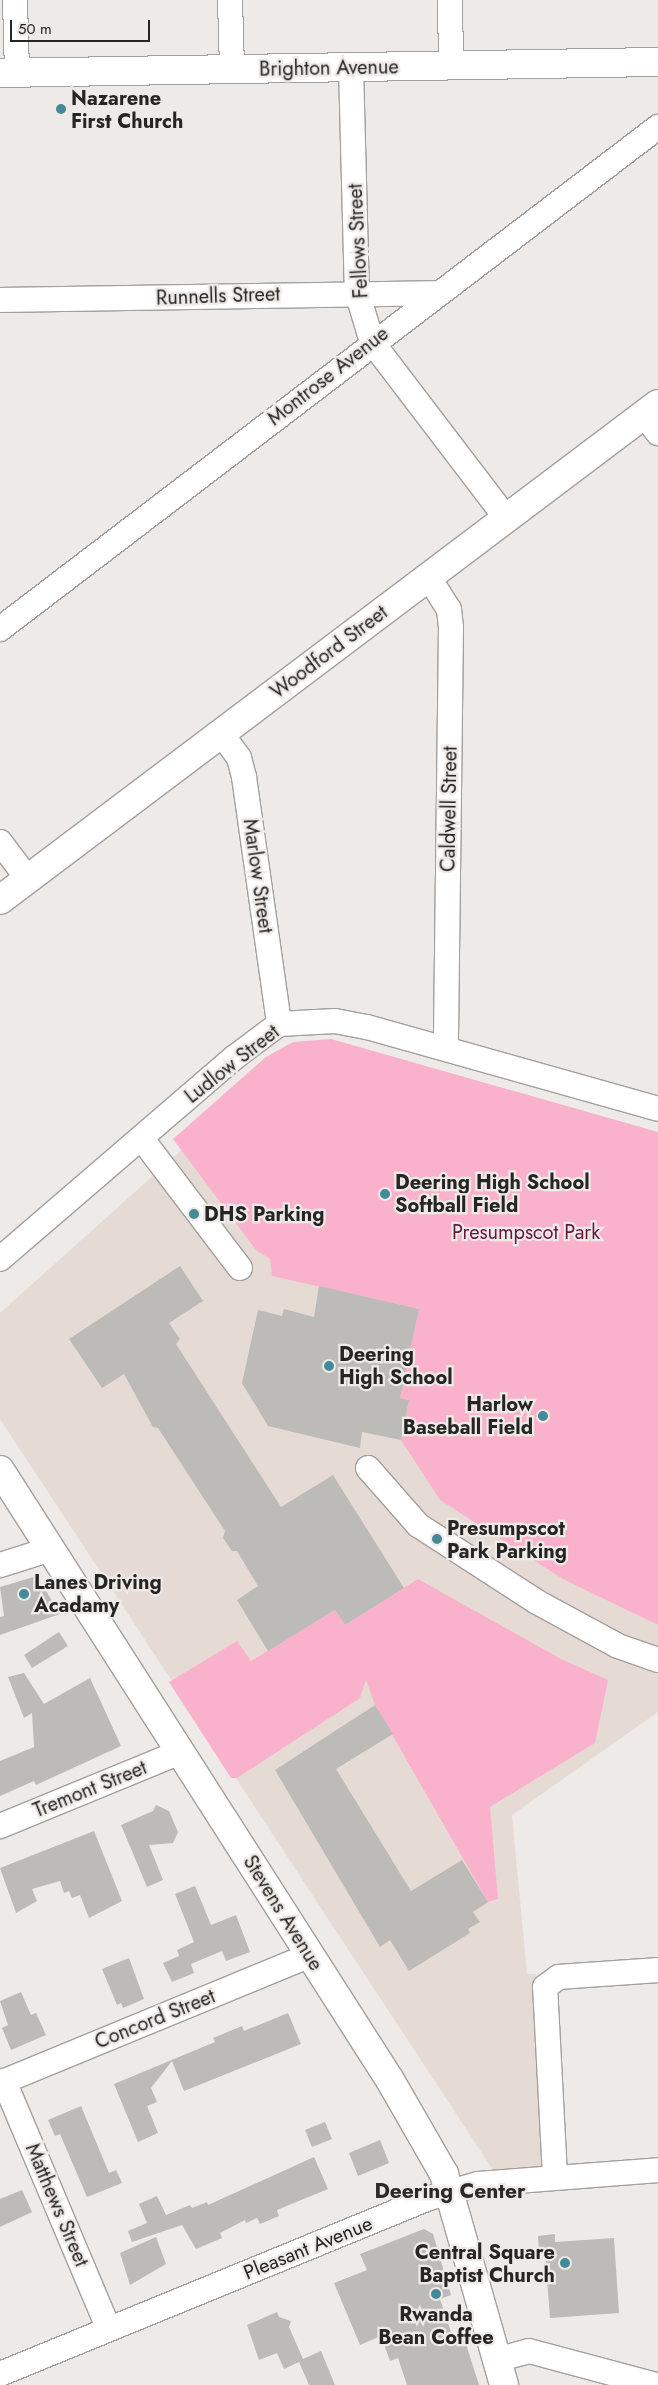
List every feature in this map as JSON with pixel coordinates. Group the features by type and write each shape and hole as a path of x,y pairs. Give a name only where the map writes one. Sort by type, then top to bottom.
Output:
{"main road":[{"name":"Brighton Avenue","path":"8,73 658,62"},
{"name":"Woodford Street","path":"0,900 506,518 654,417"},
{"name":"Stevens Avenue","path":"0,1470 390,2080 452,2192 500,2372"}],"street":[{"path":"8,73 14,0"},
{"path":"230,0 232,69"},
{"path":"450,0 451,65"},
{"name":"Fellows Street","path":"351,67 357,292 372,342 506,518"},
{"name":"Montrose Avenue","path":"0,629 436,293 658,127"},
{"name":"Runnells Street","path":"0,300 357,292 436,293"},
{"name":"Caldwell Street","path":"428,576 449,609 451,627 446,1048"},
{"name":"Marlow Street","path":"222,733 239,758 244,777 279,1024"},
{"path":"0,842 28,879"},
{"name":"Ludlow Street","path":"0,1259 279,1024 334,1021 446,1048 658,1109"},
{"path":"142,1139 240,1268"},
{"path":"368,1468 418,1526 537,1602 618,1646 658,1660"},
{"path":"0,1564 51,1549"},
{"name":"Tremont Street","path":"0,1826 180,1752"},
{"name":"Concord Street","path":"2,2082 310,1955"},
{"path":"555,2176 544,1987 560,1977 658,1970"},
{"name":"Matthews Street","path":"2,2082 109,2329"},
{"name":"Pleasant Avenue","path":"0,2374 452,2192 478,2184 555,2176 658,2170"},
{"path":"500,2372 528,2351 656,2385"}],"shaded area":[{"name":"Deering High School","path":"303,1041 658,1139 658,1712 512,1815 527,1974 536,1974 553,2168 495,2173 0,1419 0,1313"}],"green space":[{"name":"Presumpscot Park","path":"331,1039 658,1132 658,1625 563,1579 440,1500 401,1440 409,1400 400,1398 419,1309 272,1276 270,1259 256,1250 173,1139 266,1057 293,1042"},
{"path":"418,1579 561,1659 608,1680 595,1743 490,1807 498,1899 488,1902 375,1705 366,1680 360,1698 237,1778 231,1778 169,1682 237,1641 251,1661 335,1610 345,1625"}],"building":[{"name":"Deering High School","path":"180,1266 203,1301 169,1323 180,1339 176,1344 281,1507 333,1475 404,1588 345,1625 335,1610 268,1651 237,1600 258,1586 237,1551 232,1551 223,1538 225,1531 158,1428 153,1427 124,1374 102,1388 69,1339"},
{"path":"319,1286 419,1309 400,1398 409,1400 401,1440 362,1432 360,1448 268,1426 242,1383 258,1310 282,1316 284,1309 314,1317"},
{"path":"37,1576 60,1614 0,1635 0,1617 4,1616 0,1587"},
{"path":"59,1632 68,1646 32,1668 24,1655"},
{"path":"24,1673 44,1704 90,1678 121,1746 36,1785 34,1781 0,1796 0,1761 34,1747 32,1713 24,1718 8,1677"},
{"path":"375,1705 393,1734 336,1769 411,1891 462,1860 488,1902 473,1912 480,1922 468,1929 470,1933 409,1971 390,1940 380,1947 275,1770"},
{"path":"156,1805 169,1811 178,1832 173,1843 149,1845 163,1880 147,1887 121,1825 153,1811"},
{"path":"94,1831 122,1901 89,1918 80,1895 72,1898 69,1891 64,1893 60,1881 32,1889 37,1901 16,1913 0,1868"},
{"path":"195,1886 211,1925 236,1915 250,1952 226,1961 222,1951 191,1964 194,1973 172,1982 163,1963 179,1956 177,1950 194,1942 175,1894"},
{"path":"129,1958 144,1999 123,2008 121,2003 117,2005 102,1969"},
{"path":"21,1992 31,2015 36,2013 46,2035 11,2050 2,2028 8,2025 0,2001"},
{"path":"288,2013 301,2044 184,2091 172,2061 151,2088 157,2102 147,2106 158,2133 138,2142 114,2084 215,2042 213,2038 242,2026 244,2031"},
{"path":"81,2106 109,2173 116,2170 122,2183 87,2197 60,2134 55,2136 48,2120"},
{"path":"325,2122 332,2139 312,2147 305,2130"},
{"path":"380,2140 389,2163 358,2176 349,2153"},
{"path":"314,2157 328,2189 277,2210 279,2216 260,2224 257,2218 246,2223 245,2220 220,2233 222,2238 196,2249 182,2225 132,2242 128,2231 147,2223 139,2204 157,2196 166,2215 190,2205 192,2208 207,2202 208,2205"},
{"path":"22,2190 32,2212 0,2227 0,2199"},
{"path":"424,2229 433,2234 451,2295 440,2299 455,2344 465,2341 479,2385 407,2385 398,2358 390,2361 381,2336 360,2345 334,2283 367,2270 360,2254"},
{"path":"555,2234 555,2242 614,2238 619,2313 550,2318 545,2252 539,2252 538,2236"},
{"path":"156,2237 166,2264 130,2285 120,2253"},
{"path":"277,2312 279,2317 291,2321 289,2327 303,2359 321,2351 335,2385 309,2385 299,2362 284,2369 277,2353 259,2360 247,2325"}],"place":[{"name":"Nazarene First Church","path":"61,109"},
{"name":"Deering High School Softball Field","path":"385,1194"},
{"name":"DHS Parking","path":"194,1214"},
{"name":"Deering High School","path":"329,1366"},
{"name":"Harlow Baseball Field","path":"543,1416"},
{"name":"Presumpscot Park Parking","path":"437,1539"},
{"name":"Lanes Driving Acadamy","path":"24,1594"},
{"name":"Central Square Baptist Church","path":"565,2263"},
{"name":"Rwanda Bean Coffee","path":"436,2294"}],"district":[{"name":"Deering Center","path":"450,2191"}]}
